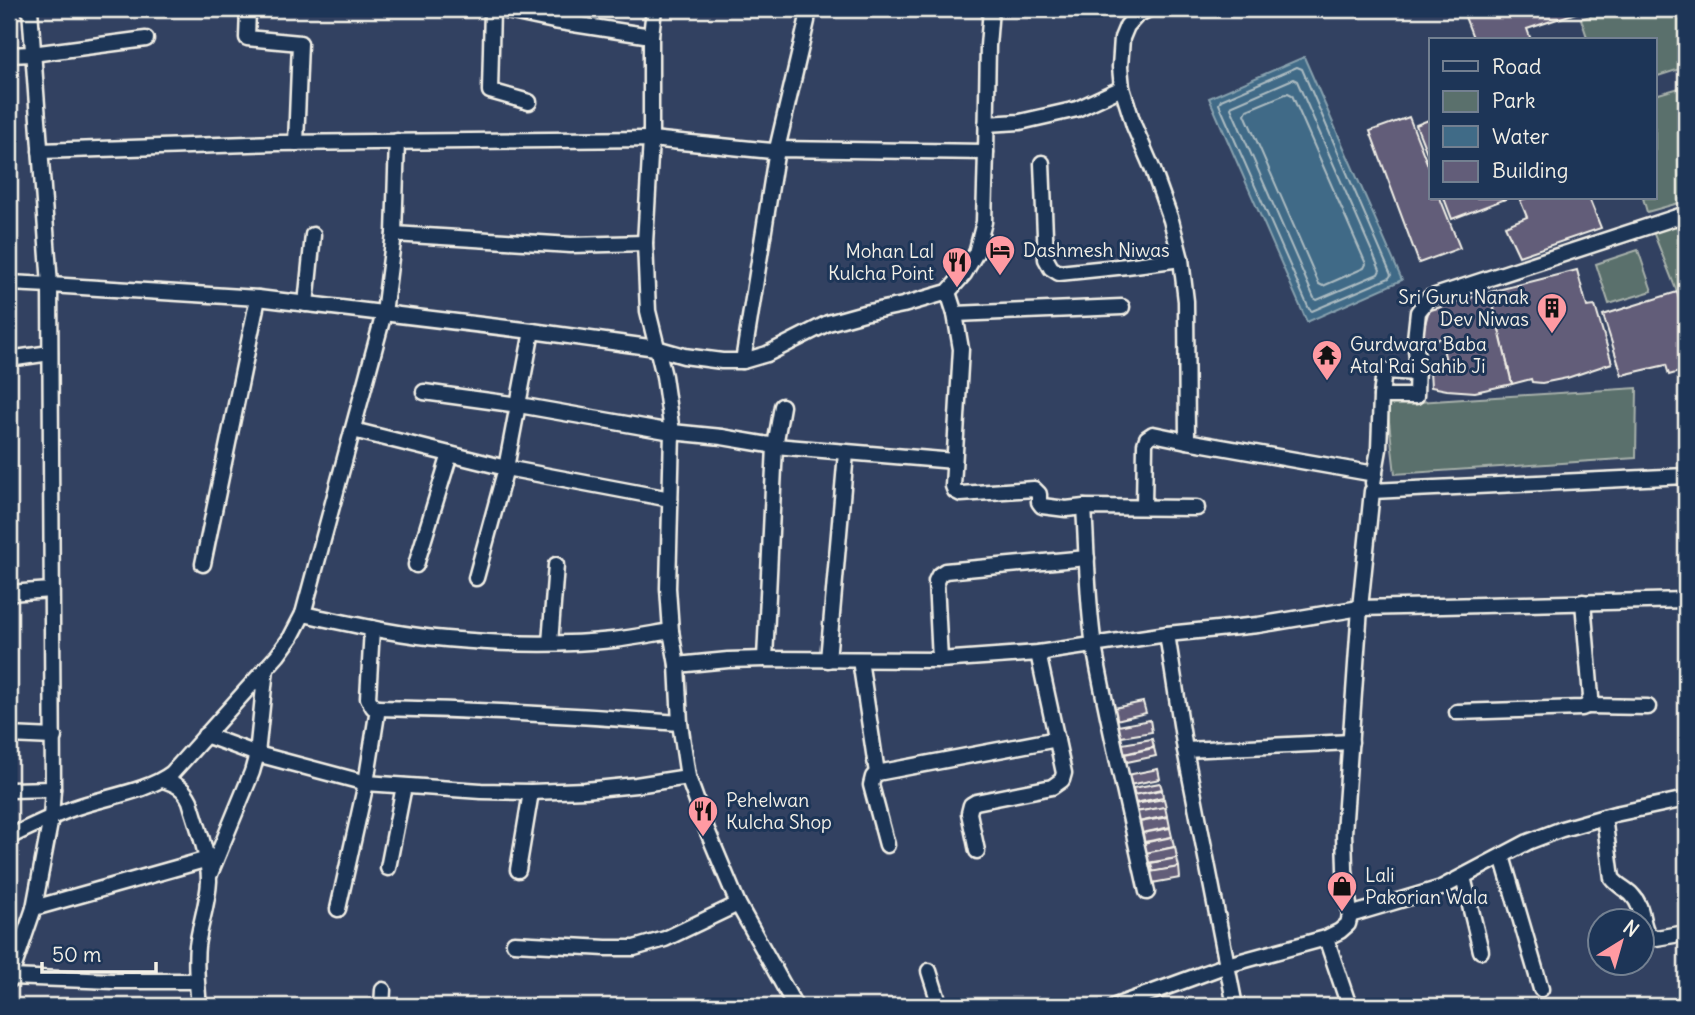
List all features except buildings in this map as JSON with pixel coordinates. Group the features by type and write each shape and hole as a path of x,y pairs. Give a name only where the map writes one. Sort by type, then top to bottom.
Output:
{"street":[{"path":"30,9 50,285 53,789 51,818 34,908 9,979 197,981"},
{"path":"248,9 247,38 300,43 296,143"},
{"path":"492,9 490,91 529,102"},
{"path":"497,9 651,36"},
{"path":"654,9 651,36 652,139 645,243 648,311 664,376 672,432 668,588 677,664 680,723 688,776 707,830 738,904 795,1006"},
{"path":"743,361 777,149 808,9"},
{"path":"9,284 258,298 532,331 656,348 684,356 723,361 743,361 768,354 828,323 948,292 964,274 975,253 984,222 991,9"},
{"path":"1149,9 1137,15 1127,26 1122,38 1120,67 1122,88 1134,126 1171,220 1181,259 1186,301 1187,441"},
{"path":"9,55 146,39"},
{"path":"986,124 1020,122 1077,109 1122,88"},
{"path":"40,151 397,141 652,139 772,151 986,152"},
{"path":"9,836 75,808 163,780 182,763 267,668 291,637 303,614 384,313 394,234 397,141"},
{"path":"1042,163 1046,259 1051,268 1059,272 1181,259"},
{"path":"1381,396 1416,396 1415,340 1418,312 1429,298 1686,214"},
{"path":"394,234 571,245 645,243"},
{"path":"306,304 313,235"},
{"path":"948,292 961,349 954,461 955,491 961,494 1034,489 1040,494 1039,502 1042,506 1066,509 1197,508"},
{"path":"203,564 258,298"},
{"path":"955,314 1122,307"},
{"path":"476,578 506,468 532,331"},
{"path":"9,359 50,353"},
{"path":"1115,1006 1227,965 1326,938 1348,924 1350,915 1344,833 1360,608 1379,449 1384,372 1417,373"},
{"path":"424,392 775,446 954,461"},
{"path":"765,659 775,446 782,406"},
{"path":"353,430 506,468 670,499"},
{"path":"1144,507 1145,444 1147,438 1153,434 1375,474"},
{"path":"828,660 846,453"},
{"path":"415,565 450,454"},
{"path":"1372,491 1686,476"},
{"path":"1084,507 1094,644 1147,892"},
{"path":"940,660 936,581 939,575 945,571 1087,558"},
{"path":"550,643 556,565"},
{"path":"9,593 51,590"},
{"path":"677,664 765,659 940,660 1038,653 1167,634 1258,625 1360,608 1686,600"},
{"path":"1584,602 1591,697 1587,706"},
{"path":"303,614 445,639 550,643 612,640 671,631"},
{"path":"372,628 368,698 373,707 553,714 680,723"},
{"path":"1167,634 1185,750 1235,1006"},
{"path":"977,851 971,805 1052,787 1062,780 1064,773 1038,653"},
{"path":"860,660 877,774"},
{"path":"199,1006 197,947 211,857 252,772 257,754 267,668"},
{"path":"1457,712 1587,706 1647,707"},
{"path":"338,909 366,783 378,708"},
{"path":"9,735 54,737"},
{"path":"205,735 257,754 366,783 531,792 636,785 688,776"},
{"path":"887,845 871,785 877,774 1057,739"},
{"path":"1185,750 1351,742"},
{"path":"163,780 181,787 187,793 211,857"},
{"path":"388,868 404,786"},
{"path":"9,790 53,789"},
{"path":"518,870 531,792"},
{"path":"1350,915 1432,892 1528,842 1563,829 1686,799"},
{"path":"1604,817 1612,878 1637,901 1647,934 1656,938 1686,933"},
{"path":"1503,856 1541,989"},
{"path":"34,908 211,857"},
{"path":"1463,877 1482,951"},
{"path":"514,943 634,948 666,939 738,904"},
{"path":"1326,938 1349,1006"},
{"path":"929,971 940,1006"},
{"path":"382,1006 383,990"}],"green space":[{"path":"1611,9 1683,9 1686,18 1686,67 1656,77 1656,38 1587,38 1581,19"},
{"path":"1686,86 1686,201 1647,212 1644,200 1656,200 1656,95"},
{"path":"1674,221 1686,247 1685,319 1652,229"},
{"path":"1638,250 1652,291 1609,304 1596,264"},
{"path":"1637,388 1636,458 1395,474 1387,404"}],"water":[{"path":"1304,57 1402,280 1307,322 1209,98"}],"place":[{"name":"Dashmesh Niwas","path":"1000,277"},
{"name":"Mohan Lal Kulcha Point","path":"957,289"},
{"name":"Sri Guru Nanak Dev Niwas","path":"1552,335"},
{"name":"Gurdwara Baba Atal Rai Sahib Ji","path":"1327,382"},
{"name":"Pehelwan Kulcha Shop","path":"703,838"},
{"name":"Lali Pakorian Wala","path":"1342,913"}]}
